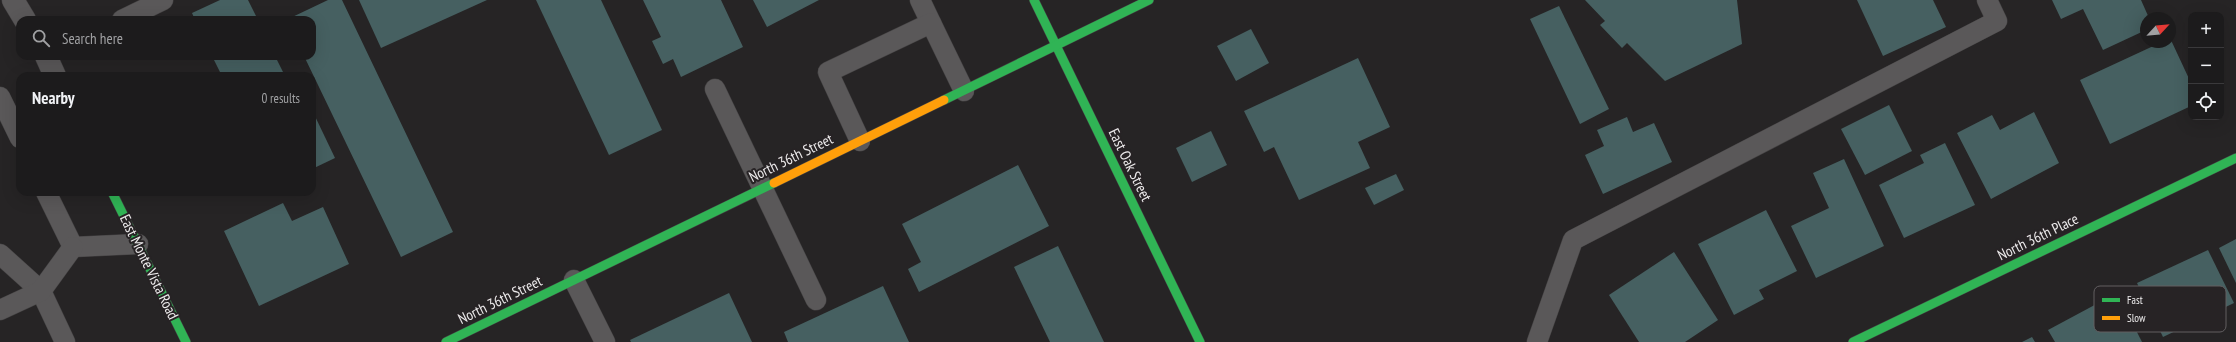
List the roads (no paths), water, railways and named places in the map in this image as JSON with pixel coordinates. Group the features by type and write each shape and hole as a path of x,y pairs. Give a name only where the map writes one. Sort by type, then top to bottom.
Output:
{"street":[{"path":"13,0 23,16"},
{"name":"East Oak Street","path":"1034,0 1200,342"},
{"name":"North 36th Street","path":"446,342 1149,0"},
{"path":"48,60 54,72"},
{"name":"North 36th Place","path":"1853,342 2236,158"},
{"name":"East Monte Vista Road","path":"114,196 186,342"}],"lane":[{"path":"130,16 163,0"},
{"path":"920,0 964,91"},
{"path":"1537,342 1574,240 1997,21 1987,0"},
{"path":"860,141 828,72 932,23"},
{"path":"715,89 816,300"},
{"path":"0,97 16,130"},
{"path":"48,196 73,247"},
{"path":"73,247 138,244"},
{"path":"0,310 41,291 73,247"},
{"path":"0,254 41,291 65,342"},
{"path":"574,280 605,342"}]}
